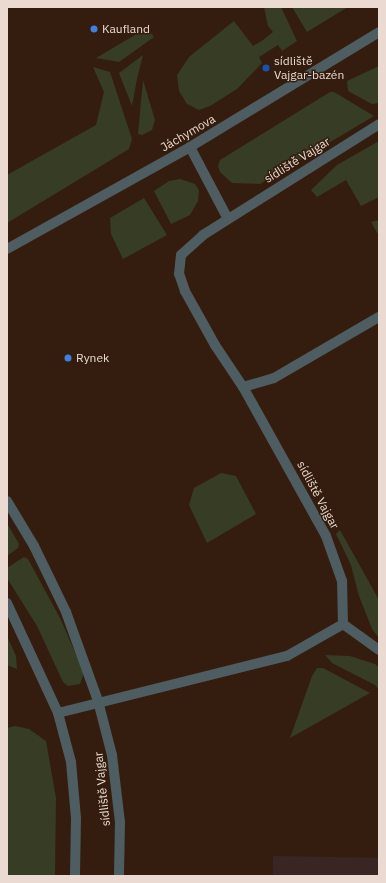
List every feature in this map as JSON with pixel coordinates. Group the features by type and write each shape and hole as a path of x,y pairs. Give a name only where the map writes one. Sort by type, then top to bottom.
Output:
{"street":[{"name":"Jáchymova","path":"7,249 190,148 379,32"},
{"name":"sídliště Vajgar","path":"343,624 342,581 326,536 243,387 215,345 185,291 179,274 181,255 203,235 379,124"},
{"path":"190,148 228,219"},
{"path":"243,387 274,378 379,317"},
{"name":"sídliště Vajgar","path":"7,501 34,546 66,612 98,702 112,755 120,822 119,876"},
{"path":"7,603 58,713 71,762 76,818 75,876"},
{"path":"58,713 287,656 343,624 379,650"}],"shaded area":[{"path":"273,856 379,858 379,876 273,876"}],"green space":[{"path":"264,7 281,7 297,41 282,51 278,45 259,57 262,63 237,89 210,106 199,110 187,104 179,91 177,75 189,57 234,21 253,46 263,40 273,32 268,26"},
{"path":"292,7 348,7 307,32"},
{"path":"145,29 148,29 154,37 119,62 96,58"},
{"path":"143,55 137,79 132,106 119,73"},
{"path":"379,66 379,103 372,104 348,91 347,81"},
{"path":"93,67 110,72 132,139 129,149 7,223 7,175 96,125 104,92"},
{"path":"143,80 155,120 152,130 142,135 138,134"},
{"path":"330,92 334,92 374,116 260,184 232,183 220,172 218,166 220,160"},
{"path":"379,141 379,197 361,206 346,180 317,197 311,190 337,165"},
{"path":"180,179 195,184 199,190 198,201 190,215 171,224 154,191 169,181"},
{"path":"144,198 167,235 123,259 111,234 110,218"},
{"path":"379,220 379,236 371,222"},
{"path":"221,473 236,476 256,514 207,543 189,505 194,488"},
{"path":"7,523 19,544 18,548 7,556"},
{"path":"340,530 379,600 379,638 372,629 359,596 351,565 336,534"},
{"path":"24,557 28,559 61,620 84,673 80,684 68,686 63,682 37,626 7,578 7,568"},
{"path":"7,636 16,656 17,669 7,665"},
{"path":"325,655 350,656 375,664 379,667 379,690 375,685 332,663"},
{"path":"317,668 323,668 370,693 290,738 312,676"},
{"path":"15,726 29,729 46,741 56,798 55,876 7,876 7,728"}],"place":[{"name":"Kaufland","path":"94,29"},
{"name":"sídliště Vajgar-bazén","path":"266,68"},
{"name":"Rynek","path":"68,358"}]}
